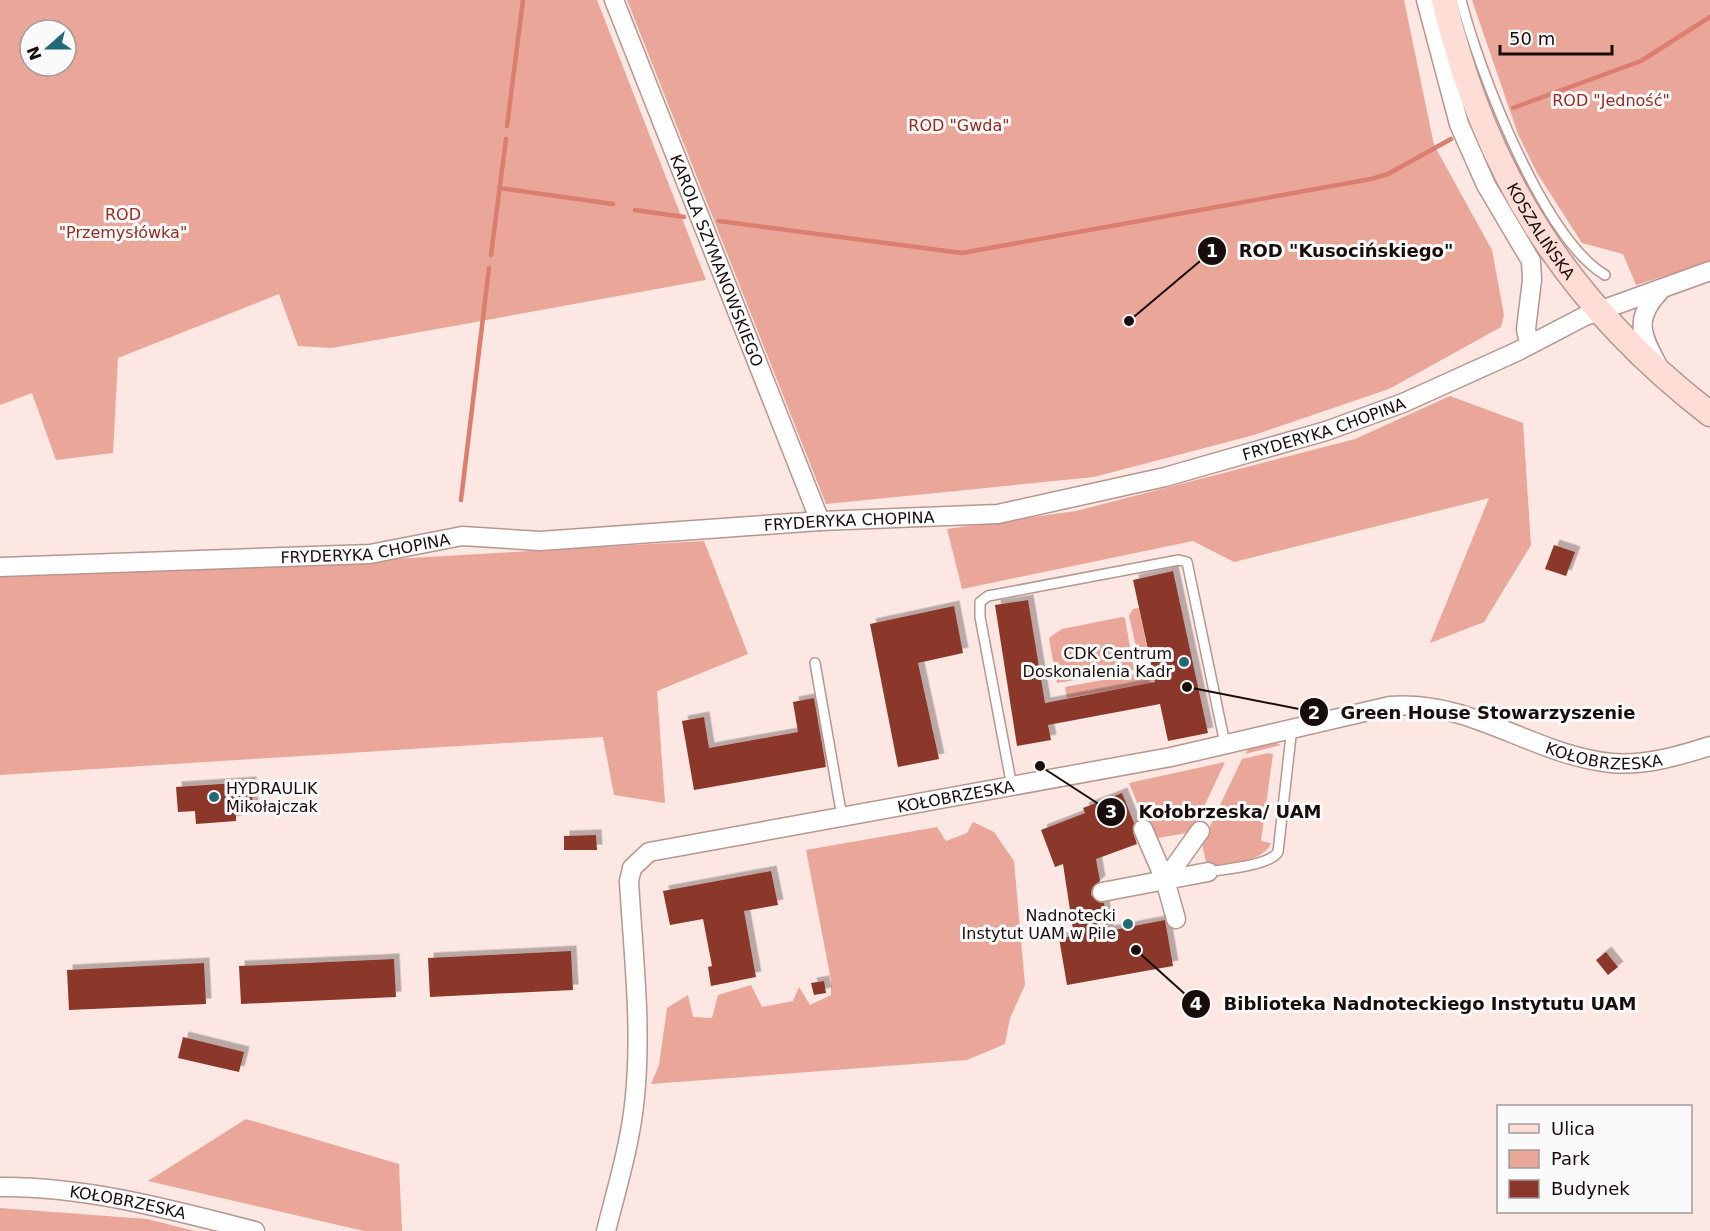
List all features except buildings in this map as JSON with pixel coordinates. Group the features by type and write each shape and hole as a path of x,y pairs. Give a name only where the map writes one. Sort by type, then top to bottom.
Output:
{"street":[{"name":"KAROLA SZYMANOWSKIEGO","path":"614,0 820,521"},
{"path":"1426,0 1459,124 1486,185 1531,261 1532,280 1526,329 1530,344"},
{"name":"KOSZALIŃSKA","path":"1444,0 1469,89 1503,168 1537,229 1598,312 1665,378 1710,414"},
{"name":"FRYDERYKA CHOPINA","path":"0,567 370,554 462,536 540,541 820,521 998,514 1165,477 1337,427 1403,403 1585,316 1710,272"},
{"path":"1661,290 1647,305 1641,323 1665,378"},
{"name":"KOŁOBRZESKA","path":"606,1231 629,1136 637,1069 639,1036 629,881 632,868 649,852 661,848 1012,787 1225,744 1390,706 1427,705 1480,719 1564,751 1611,763 1659,760 1710,746"},
{"path":"1143,829 1165,880 1176,919"},
{"path":"1165,880 1200,831"},
{"path":"1102,892 1208,873"},
{"name":"KOŁOBRZESKA","path":"0,1187 39,1186 127,1202 255,1231"}],"lane":[{"path":"1461,0 1486,80 1524,165 1573,245 1589,265 1605,275"},
{"path":"1012,787 980,617 980,602 988,596 1179,560 1187,562 1225,744"},
{"path":"815,663 842,817"},
{"path":"1208,873 1260,863 1272,859 1278,852 1292,727"}],"green space":[{"name":"ROD \"Przemysłówka\"","path":"0,0 597,0 706,280 332,348 298,346 279,294 118,358 113,453 56,460 32,393 0,405"},
{"name":"ROD \"Gwda\"","path":"627,0 1404,0 1434,145 1492,250 1504,315 1501,327 1389,389 1254,435 1094,477 826,504"},
{"name":"ROD \"Jedność\"","path":"1472,0 1710,0 1710,262 1636,285 1623,254 1582,243 1537,173 1518,134"},
{"path":"1450,396 1523,423 1531,545 1484,622 1430,643 1489,498 1234,562 1193,541 962,589 947,529 1076,511 1355,439"},
{"path":"704,541 748,654 657,691 665,803 614,795 603,737 0,775 0,572 204,570"},
{"path":"1139,608 1148,652 1138,655 1129,616 1133,609"},
{"path":"1125,618 1134,670 1057,683 1049,638 1062,629"},
{"path":"1140,673 1152,683 1067,698 1065,687"},
{"path":"1272,741 1281,745 1245,754 1249,748"},
{"path":"1273,754 1261,841 1271,843 1266,850 1252,859 1207,867 1202,843 1242,759"},
{"path":"1225,762 1192,832 1152,839 1129,783"},
{"path":"973,822 994,832 1014,861 1025,985 1010,1018 1005,1044 967,1060 651,1084 659,1065 667,1008 688,995 693,1017 712,1018 718,995 751,985 762,1007 793,1001 799,987 810,1005 831,995 831,980 806,850 937,827 946,841 967,833"},
{"path":"246,1119 399,1164 402,1231 364,1231 148,1181"},
{"path":"0,1208 147,1219 195,1231 0,1231"}],"waterway":[{"path":"507,126 523,0"},
{"path":"1513,108 1641,61 1710,17"},
{"path":"491,255 506,139"},
{"path":"719,221 962,253 1371,179 1388,174 1451,139"},
{"path":"499,188 613,204"},
{"path":"635,210 684,217"},
{"path":"461,500 489,268"}],"place":[{"name":"ROD \"Kusocińskiego\"","path":"1129,321"},
{"name":"CDK Centrum Doskonalenia Kadr","path":"1184,662"},
{"name":"Green House Stowarzyszenie","path":"1187,687"},
{"name":"Kołobrzeska/ UAM","path":"1040,766"},
{"name":"HYDRAULIK Mikołajczak","path":"214,797"},
{"name":"Nadnotecki Instytut UAM w Pile","path":"1128,924"},
{"name":"Biblioteka Nadnoteckiego Instytutu UAM","path":"1136,950"}]}
